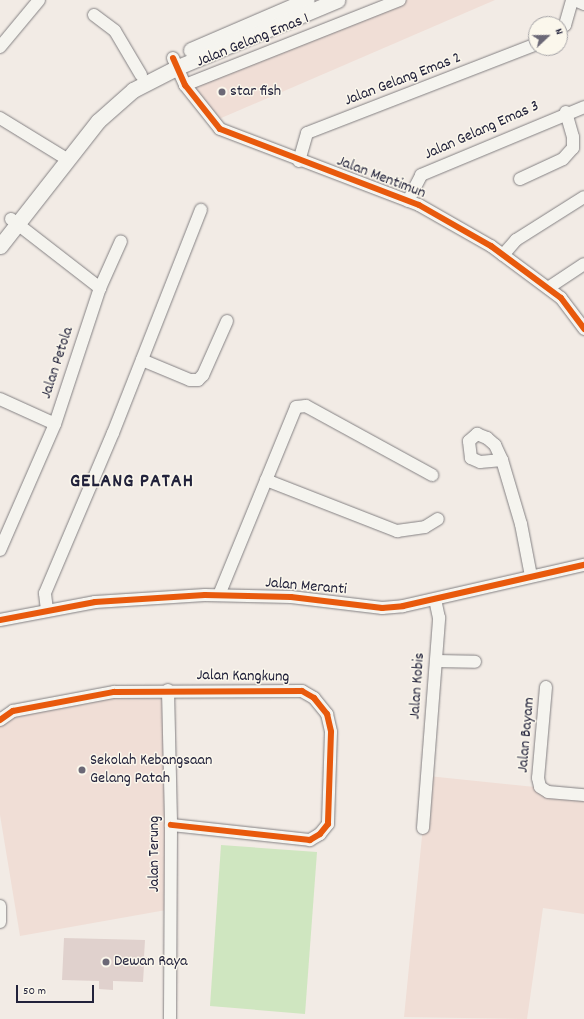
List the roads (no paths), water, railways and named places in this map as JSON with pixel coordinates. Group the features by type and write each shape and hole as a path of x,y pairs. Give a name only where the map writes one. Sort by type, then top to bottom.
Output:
{"main road":[{"path":"64,156 98,121 132,90 175,62 307,0"},
{"path":"0,246 14,221 64,156 116,93 141,75 337,0"},
{"path":"0,232 14,221"}],"street":[{"name":"Jalan Gelang Emas 1","path":"185,85 400,0"},
{"path":"568,16 572,0"},
{"path":"575,0 584,4"},
{"path":"0,47 34,2"},
{"path":"94,15 115,31 141,75"},
{"name":"Jalan Gelang Emas 2","path":"299,161 307,133 528,47"},
{"name":"Jalan Mentimun","path":"175,62 185,85 220,129 299,161 408,201 503,256 548,288 580,316 584,329"},
{"name":"Jalan Gelang Emas 3","path":"408,201 421,176 566,112 584,107"},
{"path":"520,179 563,159 573,148 573,137 566,112"},
{"path":"0,118 64,156"},
{"path":"503,256 516,240 584,197"},
{"path":"47,610 45,593 142,360 201,210"},
{"path":"14,221 100,288"},
{"name":"Jalan Petola","path":"0,550 55,424 100,288 121,241"},
{"path":"548,288 584,264"},
{"path":"142,360 190,380 198,380 203,375 227,321"},
{"path":"0,398 55,424"},
{"path":"219,595 294,410 302,405 432,475"},
{"path":"502,460 519,517 531,576"},
{"path":"266,480 397,531 425,527 438,519"},
{"name":"Jalan Meranti","path":"0,620 47,610 136,598 219,595 290,597 382,608 435,599 584,565"},
{"name":"Jalan Kobis","path":"423,828 439,618 435,599"},
{"path":"436,661 475,662"},
{"name":"Jalan Bayam","path":"546,687 538,778 540,787 548,792 584,795"},
{"name":"Jalan Kangkung","path":"0,720 13,712 97,694 168,690 302,691 314,698 327,714 331,732 328,824 310,840 171,825"},
{"name":"Jalan Terung","path":"168,690 171,825 170,1019"},
{"path":"0,906 0,922"}],"place":[{"name":"star fish","path":"222,92"},
{"name":"Sekolah Kebangsaan Gelang Patah","path":"82,770"},
{"name":"Dewan Raya","path":"106,962"}],"district":[{"name":"GELANG PATAH","path":"132,482"}]}
